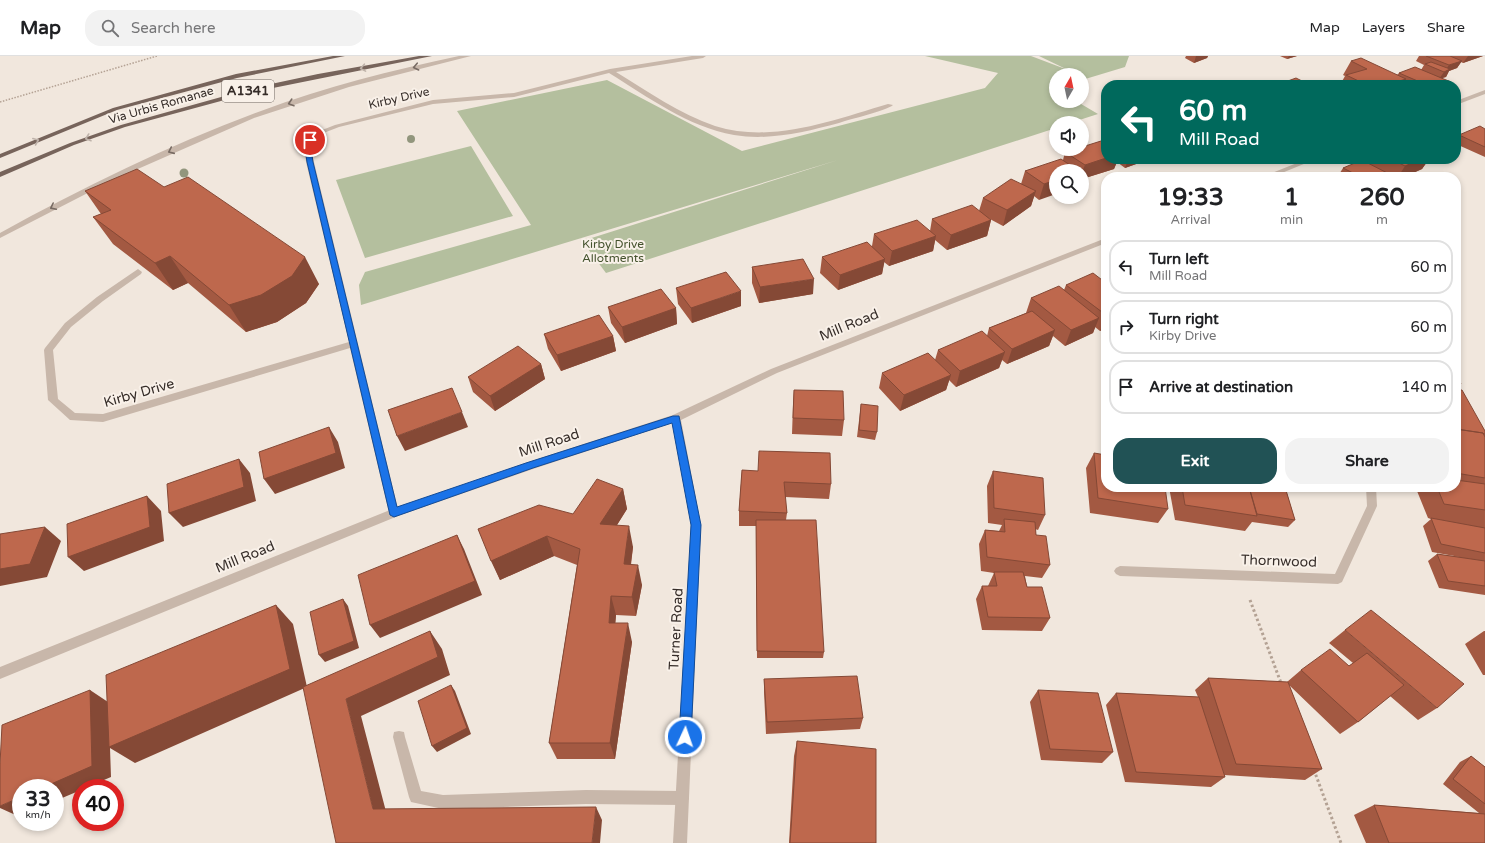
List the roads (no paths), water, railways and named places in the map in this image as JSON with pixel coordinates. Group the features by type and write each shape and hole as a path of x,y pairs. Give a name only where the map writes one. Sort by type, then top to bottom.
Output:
{"main road":[{"name":"Via Urbis Romanae","path":"0,156 115,109 236,76 342,56"},
{"name":"Via Urbis Romanae","path":"0,175 72,144 123,126 242,93 318,76 428,56"}],"street":[{"path":"0,236 51,208 127,170 220,129 326,91 404,69 468,56"},
{"name":"Kirby Drive","path":"394,513 310,162 308,149 310,140 319,133 337,126 419,106 456,99 514,95 610,71 703,56"},
{"path":"610,71 693,119 713,127 748,134 790,132 890,105"},
{"path":"1461,102 1485,92"},
{"path":"1279,172 1300,164"},
{"name":"Mill Road","path":"0,673 394,513 529,466 676,418 774,371 1101,242"},
{"name":"Kirby Drive","path":"138,272 100,299 68,325 48,350 53,400 73,417 103,418 353,344"},
{"name":"Turner Road","path":"676,418 696,525 680,843"},
{"name":"Thornwood","path":"1120,571 1338,579 1372,506 1371,492"},
{"path":"399,737 416,797 443,802 586,797 682,798"}],"park label":[{"name":"Kirby Drive Allotments","path":"613,251"}]}
